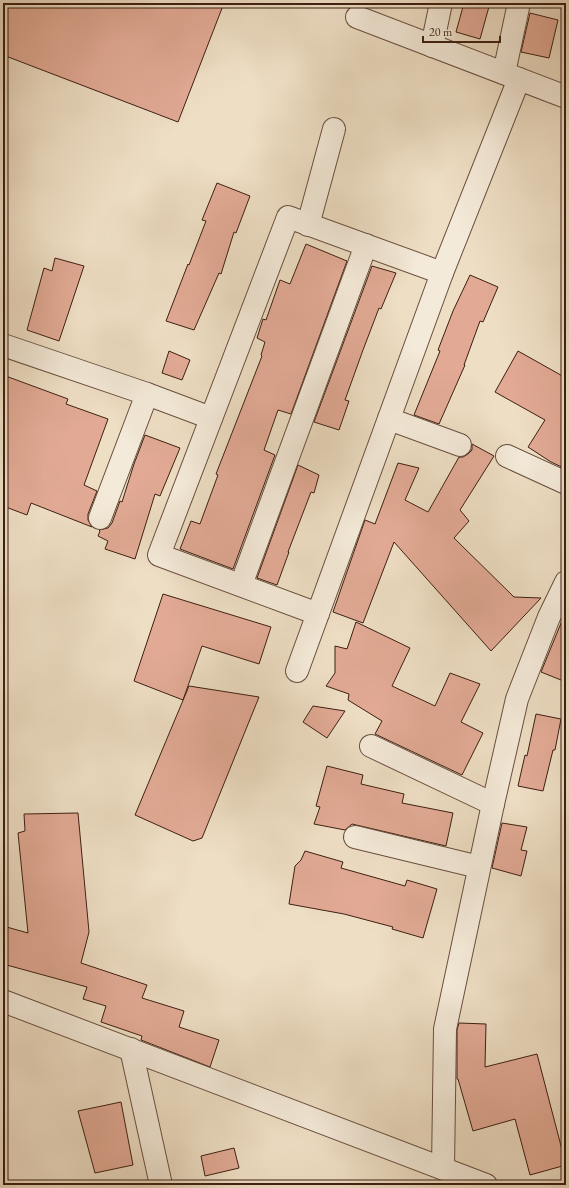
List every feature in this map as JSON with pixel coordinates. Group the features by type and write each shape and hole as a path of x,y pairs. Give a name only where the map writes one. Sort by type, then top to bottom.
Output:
{"street":[{"path":"432,46 441,3"},
{"path":"297,671 512,76 519,3"},
{"path":"357,18 566,96"},
{"path":"308,225 334,129"},
{"path":"318,614 160,555 288,217 442,273"},
{"path":"241,585 366,245"},
{"path":"3,345 147,394 211,418"},
{"path":"100,518 147,394"},
{"path":"389,419 460,445"},
{"path":"507,456 566,483"},
{"path":"443,1168 445,1029 479,867 517,699 549,617 566,582"},
{"path":"371,746 493,804"},
{"path":"355,837 479,867"},
{"path":"3,1001 486,1185"},
{"path":"131,1049 161,1185"}],"building":[{"path":"3,3 224,3 178,122 3,55"},
{"path":"464,3 490,3 480,39 456,32"},
{"path":"530,13 558,20 549,58 521,52"},
{"path":"217,183 250,196 236,233 234,232 221,274 219,273 194,330 166,321 206,221 202,220"},
{"path":"306,244 347,261 291,414 278,410 264,450 275,455 233,569 180,549 191,521 200,524 218,475 216,474 262,356 265,342 257,338 263,319 266,320 280,280 290,284"},
{"path":"55,258 84,266 59,341 27,330 44,268 52,271"},
{"path":"372,266 396,273 381,309 379,308 363,350 345,400 349,401 339,430 314,422"},
{"path":"470,275 498,287 483,322 480,321 465,365 439,424 414,415 440,351 438,350 453,311"},
{"path":"169,351 190,360 182,380 162,373"},
{"path":"518,351 566,378 566,469 551,462 528,447 545,420 495,392"},
{"path":"3,375 68,399 66,404 108,419 84,485 97,491 88,514 88,520 92,527 31,503 27,515 3,506"},
{"path":"145,435 180,448 160,496 155,494 135,559 105,549 108,541 98,536 99,530 108,528 112,523 120,501 122,502"},
{"path":"472,444 494,456 460,510 469,521 454,538 514,597 541,598 491,651 394,542 363,623 333,612 365,520 375,524 398,463 419,468 405,500 428,512 459,457 463,457 472,450"},
{"path":"298,465 319,475 314,493 311,492 277,585 257,578"},
{"path":"163,594 271,627 259,664 202,646 183,700 134,681"},
{"path":"566,611 566,682 541,672"},
{"path":"356,622 410,648 392,686 435,706 450,673 480,684 461,722 483,733 462,775 375,734 382,721 348,700 349,694 326,686 335,673 335,646 347,649"},
{"path":"189,686 259,697 202,838 193,841 135,815"},
{"path":"313,706 345,711 327,738 303,722"},
{"path":"536,714 561,719 555,750 553,750 543,791 518,786 525,755 527,756"},
{"path":"327,766 363,775 361,784 404,794 402,803 453,813 446,846 352,824 345,830 314,824 320,807 316,806"},
{"path":"78,813 89,932 81,963 147,985 142,998 184,1011 179,1027 219,1040 210,1067 141,1040 142,1036 101,1022 106,1006 83,999 87,987 3,964 3,926 28,933 18,833 25,831 24,814"},
{"path":"502,823 527,827 521,850 527,851 521,876 492,868"},
{"path":"305,851 343,862 341,868 405,886 407,880 437,889 423,938 392,929 393,927 344,914 289,904 295,866 301,860"},
{"path":"459,1023 486,1024 485,1067 537,1054 566,1165 530,1175 515,1119 473,1131 457,1079 457,1030"},
{"path":"121,1102 133,1165 95,1173 78,1111"},
{"path":"234,1148 239,1168 205,1176 201,1156"}]}
